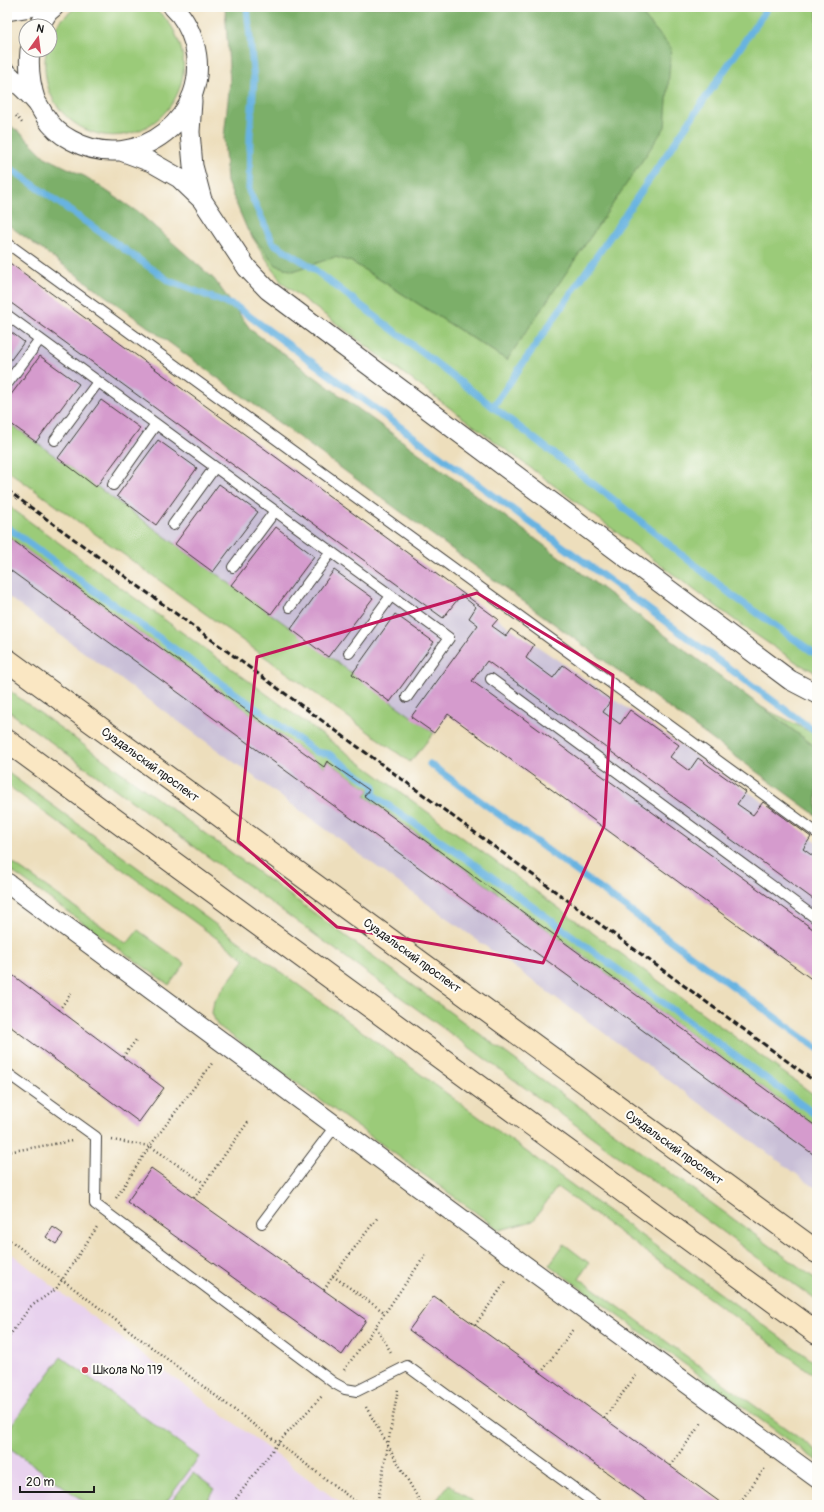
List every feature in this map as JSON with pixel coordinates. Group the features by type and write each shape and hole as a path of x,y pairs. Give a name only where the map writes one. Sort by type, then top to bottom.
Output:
{"main road":[{"name":"Суздальский проспект","path":"7,660 817,1252"},
{"path":"7,741 817,1333"}],"street":[{"path":"7,12 31,7"},
{"path":"44,18 54,7"},
{"path":"173,7 185,22 192,36 196,51 198,67 192,98 190,132 193,166 202,200"},
{"path":"29,58 28,66 30,85 36,103"},
{"path":"7,73 36,103 46,118 57,130 71,140 87,147 104,151 121,151 139,147 161,136 171,128 183,114 192,98"},
{"path":"121,151 151,162 179,178 202,200 247,268 268,290 784,675 817,694"},
{"path":"7,883 520,1262 817,1478"}],"lane":[{"path":"7,243 817,832"},
{"path":"7,315 449,638 406,697"},
{"path":"7,384 40,339"},
{"path":"55,440 98,382"},
{"path":"113,485 156,424"},
{"path":"173,525 214,467"},
{"path":"233,567 274,511"},
{"path":"290,607 331,552"},
{"path":"349,653 390,596"},
{"path":"491,680 817,919"},
{"path":"7,1073 96,1137 95,1204 334,1383 345,1389 357,1391 407,1366 597,1505"},
{"path":"262,1223 336,1125"}],"path":[{"path":"59,1010 71,993"},
{"path":"123,1057 136,1040"},
{"path":"7,1339 30,1306 56,1289 63,1280 150,1146 226,1044"},
{"path":"194,1198 248,1122"},
{"path":"324,1290 378,1217"},
{"path":"7,1238 360,1505"},
{"path":"231,1505 278,1443 334,1383 427,1253"},
{"path":"475,1325 520,1262"},
{"path":"333,1276 384,1312"},
{"path":"541,1373 587,1310"},
{"path":"375,1327 402,1368 377,1505"},
{"path":"604,1418 650,1356"},
{"path":"357,1391 422,1505"},
{"path":"670,1466 715,1403"},
{"path":"738,1505 778,1449"}],"highlighted area":[{"path":"477,593 613,675 604,826 543,963 337,927 238,841 257,657"}],"shaded area":[{"path":"7,261 498,619 763,802 817,842 817,983 448,714 434,733 7,421"},
{"path":"7,536 323,766 327,761 369,790 365,796 817,1127 817,1189 7,596"},
{"name":"Школа № 119","path":"7,1250 56,1289 343,1505 7,1505"}],"green space":[{"path":"142,6 152,8 160,13 170,23 176,35 183,60 181,84 171,104 156,121 136,132 114,136 90,132 68,118 61,111 48,88 45,61 45,58 58,58 58,25 77,7"},
{"path":"225,7 636,7 671,48 665,127 507,360 352,262 335,257 293,271 276,265 247,229 227,182 224,137 230,82"},
{"path":"636,7 817,7 817,673 799,664 740,624 282,283 247,229 276,265 293,271 335,256 352,262 507,360 671,48"},
{"path":"7,123 24,136 45,157 86,177 139,213 214,279 251,330 817,748 817,816 7,224"},
{"path":"7,421 434,733 410,762 7,470"},
{"path":"7,505 817,1097 817,1127 365,796 369,790 327,761 324,767 7,536"},
{"path":"7,689 817,1280 817,1301 7,710"},
{"path":"763,708 817,735 817,748"},
{"path":"7,772 817,1364 817,1377 557,1187 533,1221 500,1230 217,1025 212,1013 214,1001 245,959 7,785"},
{"path":"7,859 127,944 138,930 185,964 169,985 7,868"},
{"path":"564,1244 589,1263 579,1278 817,1451 817,1461 549,1265"},
{"path":"61,1357 199,1457 164,1505 89,1505 7,1446 7,1431"},
{"path":"193,1473 215,1489 204,1505 169,1505"},
{"path":"449,1484 477,1505 433,1505"}],"building":[{"path":"7,261 498,619 492,626 506,636 511,629 534,645 526,658 553,678 563,665 611,700 603,712 620,724 630,710 679,745 670,757 689,771 698,758 746,792 737,804 753,815 763,802 811,837 803,849 817,859 817,902 487,661 472,681 817,932 817,983 448,714 434,733 411,717 478,625 469,618 476,607 461,595 443,618 7,300"},
{"path":"7,329 24,342 7,365"},
{"path":"40,356 79,384 36,442 7,421 7,400"},
{"path":"101,400 140,428 96,487 58,458"},
{"path":"158,440 197,468 156,525 117,496"},
{"path":"219,484 258,512 213,572 175,544"},
{"path":"276,527 314,556 271,614 231,585"},
{"path":"7,536 324,767 327,761 369,790 364,796 817,1127 817,1157 7,568"},
{"path":"334,570 373,598 328,657 291,629"},
{"path":"395,614 434,642 390,702 352,674"},
{"path":"7,971 164,1088 139,1122 7,1024"},
{"path":"151,1168 366,1320 342,1355 127,1202"},
{"path":"53,1227 63,1234 56,1244 46,1237"},
{"path":"434,1296 724,1505 652,1505 409,1330"}],"waterway":[{"path":"247,7 254,80 250,135 249,191 273,243 307,264 609,496 733,596 817,655"},
{"path":"493,407 768,7"},
{"path":"7,166 169,281 237,307 817,733"},
{"path":"7,527 316,752 329,754 374,786 373,795 484,871 817,1116"},
{"path":"430,764 817,1048"}],"railway":[{"path":"7,490 817,1083"}],"place":[{"name":"Школа № 119","path":"85,1370"}]}
